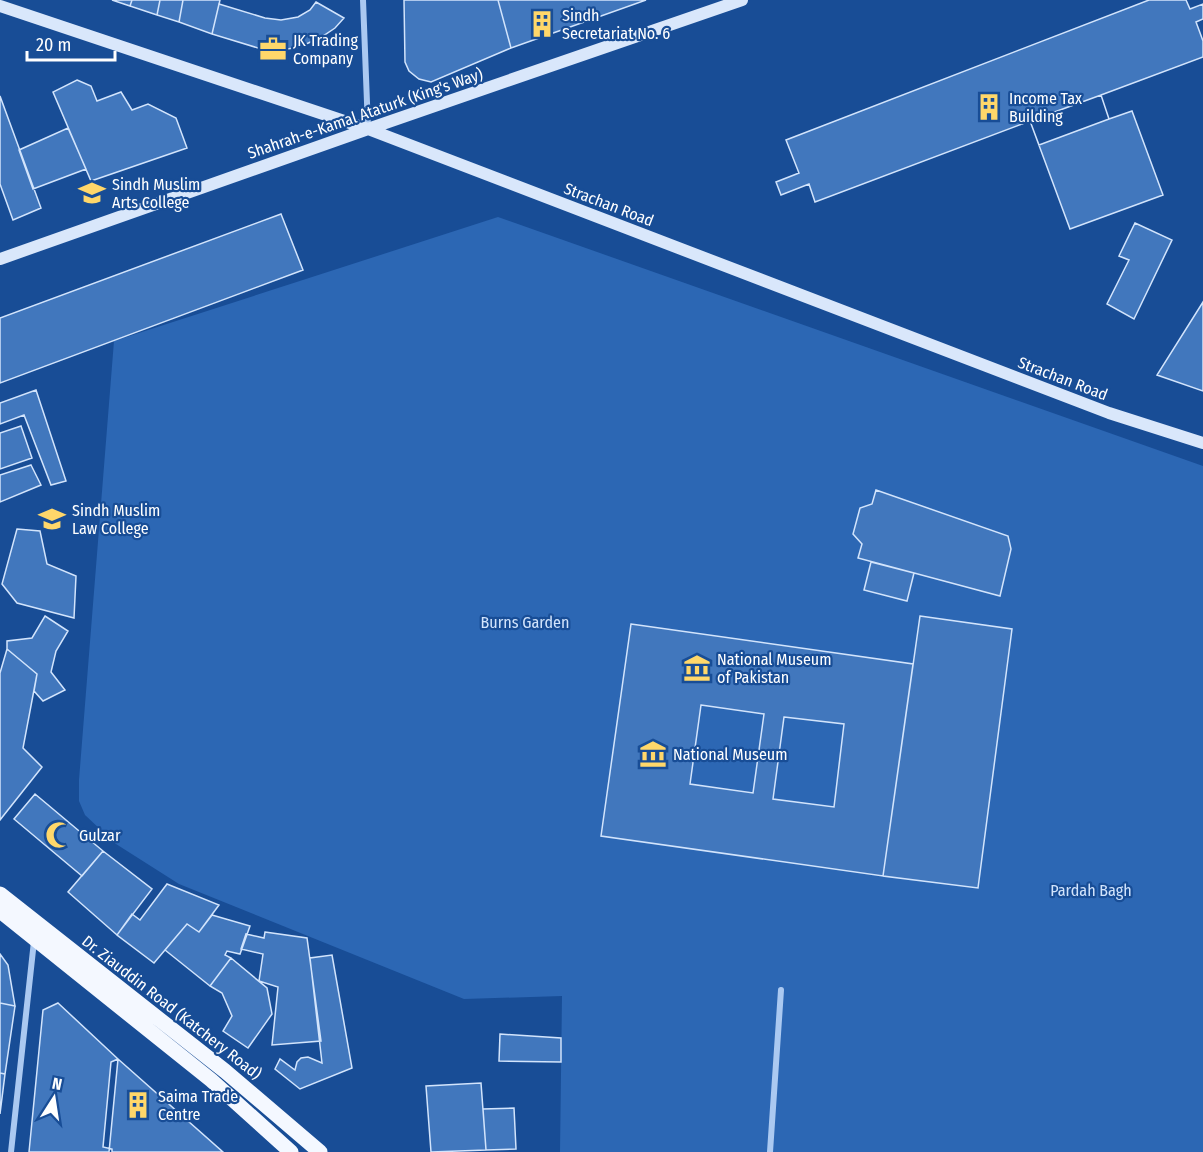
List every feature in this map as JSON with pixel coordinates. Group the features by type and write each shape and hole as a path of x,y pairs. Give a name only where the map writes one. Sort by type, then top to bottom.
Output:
{"main road":[{"name":"Shahrah-e-Kamal Ataturk (King's Way)","path":"0,259 742,0"},
{"name":"Strachan Road","path":"0,6 368,129 1108,413 1203,443"},
{"name":"Dr. Ziauddin Road (Katchery Road)","path":"0,894 225,1071 320,1152"},
{"name":"Dr. Ziauddin Road (Katchery Road)","path":"0,911 211,1080 291,1152"}],"street":[{"path":"363,0 368,129"},
{"path":"11,1152 36,923"},
{"path":"770,1152 780,990"}],"green space":[{"name":"Burns Garden","path":"498,217 1203,466 1203,1152 560,1152 562,996 464,999 179,884 116,844 85,815 79,801 79,780 114,341"}],"building":[{"path":"112,0 132,0 130,6"},
{"path":"132,0 160,0 157,15 130,6"},
{"path":"160,0 183,0 179,22 157,15"},
{"path":"183,0 220,0 212,34 179,22"},
{"path":"404,0 498,0 511,48 431,82 419,79 409,71 405,62"},
{"name":"Sindh Secretariat No. 6","path":"498,0 646,0 511,48"},
{"name":"Income Tax Building","path":"1149,0 1186,0 1190,9 1203,4 1203,19 1196,22 1203,41 1203,57 1101,95 1109,119 1039,145 1030,121 815,202 809,184 781,195 776,182 799,173 786,140"},
{"path":"316,2 344,18 323,36 300,47 258,48 212,34 219,4 265,18 281,20 298,17 310,10"},
{"path":"77,80 91,86 97,101 121,92 132,110 148,104 176,118 187,148 91,181 53,92"},
{"path":"1101,95 1109,119 1132,111 1163,195 1070,229 1030,121"},
{"path":"0,96 41,208 13,220 0,184"},
{"path":"68,128 86,169 33,189 19,150"},
{"path":"281,214 303,270 0,383 0,318"},
{"path":"1135,223 1172,240 1134,319 1107,304 1129,260 1119,256"},
{"path":"1203,302 1203,391 1157,375"},
{"path":"36,390 66,481 51,485 24,415 0,424 0,403"},
{"path":"21,426 32,458 0,469 0,433"},
{"path":"31,465 41,485 0,502 0,475"},
{"path":"876,490 1008,536 1011,549 1000,596 858,558 862,544 853,534 860,508 872,504"},
{"path":"17,529 40,531 47,564 76,576 74,618 17,603 2,584"},
{"path":"871,562 914,573 907,601 864,590"},
{"path":"45,616 68,631 56,651 51,672 65,690 43,701 34,691 37,674 7,649 7,641 32,638"},
{"path":"920,616 1012,629 978,888 883,876"},
{"name":"National Museum","path":"631,624 913,664 883,876 601,836","holes":["701,705 764,714 753,793 690,784","784,717 844,724 834,807 773,799"]},
{"path":"7,649 37,674 23,748 42,767 0,820 0,673"},
{"name":"Gulzar","path":"35,794 103,851 82,876 14,819"},
{"path":"103,851 152,889 117,935 68,892"},
{"path":"167,884 219,905 199,932 187,924 154,963 117,935 132,914 140,920"},
{"path":"212,915 250,926 240,954 227,951 225,955 231,958 210,986 165,950 187,924 199,932"},
{"path":"265,932 307,938 321,1041 272,1045 278,987 259,981 263,954 241,949 246,934 264,938"},
{"path":"0,954 8,965 15,1006 0,1003"},
{"path":"332,955 352,1068 300,1089 275,1069 280,1059 295,1070 301,1058 308,1057 322,1063 310,958"},
{"path":"231,958 267,988 272,1014 248,1048 223,1031 232,1016 222,993 210,986"},
{"path":"0,1003 15,1006 5,1074 0,1073"},
{"path":"58,1003 118,1059 109,1152 29,1152 43,1010"},
{"path":"500,1034 561,1038 561,1062 499,1061"},
{"name":"Saima Trade Centre","path":"118,1059 223,1152 112,1152 112,1149 103,1147 111,1062"},
{"path":"0,1073 5,1074 0,1114"},
{"path":"481,1083 486,1150 431,1152 426,1086"},
{"path":"514,1108 516,1149 486,1150 483,1109"}],"place":[{"name":"Sindh Secretariat No. 6","path":"542,24"},
{"name":"JK Trading Company","path":"273,49"},
{"name":"Income Tax Building","path":"989,107"},
{"name":"Sindh Muslim Arts College","path":"92,193"},
{"name":"Sindh Muslim Law College","path":"52,519"},
{"name":"National Museum of Pakistan","path":"697,668"},
{"name":"National Museum","path":"653,754"},
{"name":"Gulzar","path":"59,835"},
{"name":"Saima Trade Centre","path":"138,1105"}],"park label":[{"name":"Pardah Bagh","path":"1091,890"}]}
